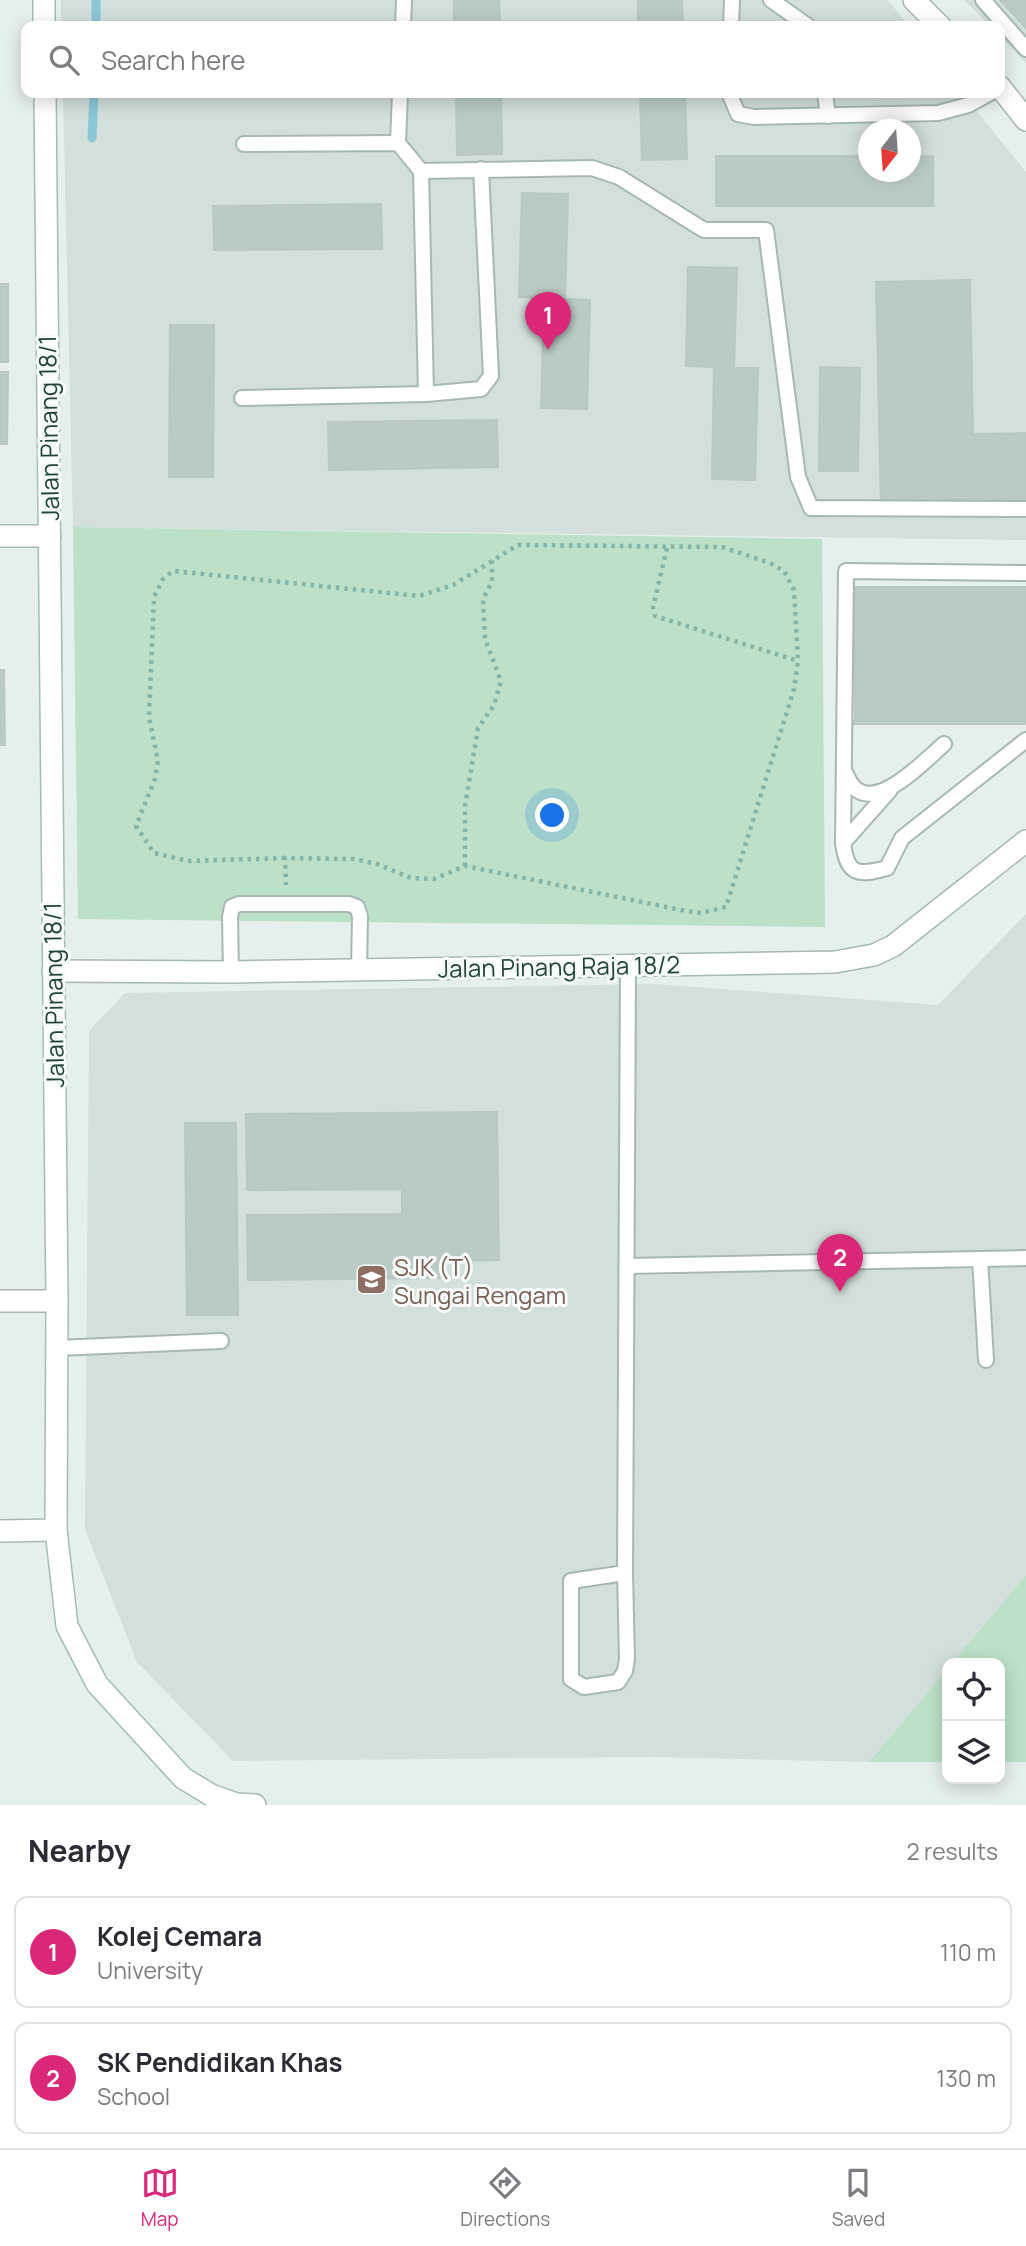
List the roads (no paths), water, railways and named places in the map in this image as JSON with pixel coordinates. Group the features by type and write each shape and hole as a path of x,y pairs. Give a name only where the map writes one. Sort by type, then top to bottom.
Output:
{"street":[{"path":"44,0 44,21"},
{"path":"914,0 935,21"},
{"path":"1005,93 1026,120"},
{"name":"Jalan Pinang 18/1","path":"45,98 57,1301 56,1530 67,1626 97,1685 183,1778 211,1795 236,1804 255,1805"},
{"path":"0,536 50,536"},
{"name":"Jalan Pinang Raja 18/2","path":"52,971 231,972 835,962 874,955 893,946 1026,841"},
{"path":"0,1301 57,1301"},
{"path":"0,1531 56,1530"}],"lane":[{"path":"403,21 404,0"},
{"path":"731,21 732,0"},
{"path":"771,0 801,21"},
{"path":"983,0 1001,21"},
{"path":"1005,25 1026,49"},
{"path":"400,98 398,142 421,171 426,394"},
{"path":"731,98 738,114 754,117 938,113 968,105 981,98"},
{"path":"826,98 828,116"},
{"path":"244,144 398,142"},
{"path":"421,171 592,168 619,177 704,230 766,230 799,477 811,508 1026,509"},
{"path":"242,398 426,394 481,389 491,376 481,169"},
{"path":"1026,573 846,571 846,860 853,869 867,873 887,868 902,838 1026,740"},
{"path":"844,842 893,786 944,744"},
{"path":"845,773 850,786 872,795 893,786"},
{"path":"231,972 230,916 232,907 239,904 349,904 357,907 360,916 359,969"},
{"path":"625,1573 571,1581 571,1679 584,1687 618,1682 625,1671 627,1659 625,1573 628,965"},
{"path":"627,1266 1026,1258"},
{"path":"979,1259 986,1360"},
{"path":"57,1348 221,1341"}],"waterway":[{"path":"96,0 96,21"},
{"path":"92,138 94,98"}],"place":[{"name":"Kolej Cemara","path":"548,350"},
{"name":"SJK (T) Sungai Rengam","path":"371,1280"},
{"name":"SK Pendidikan Khas","path":"840,1292"}]}
